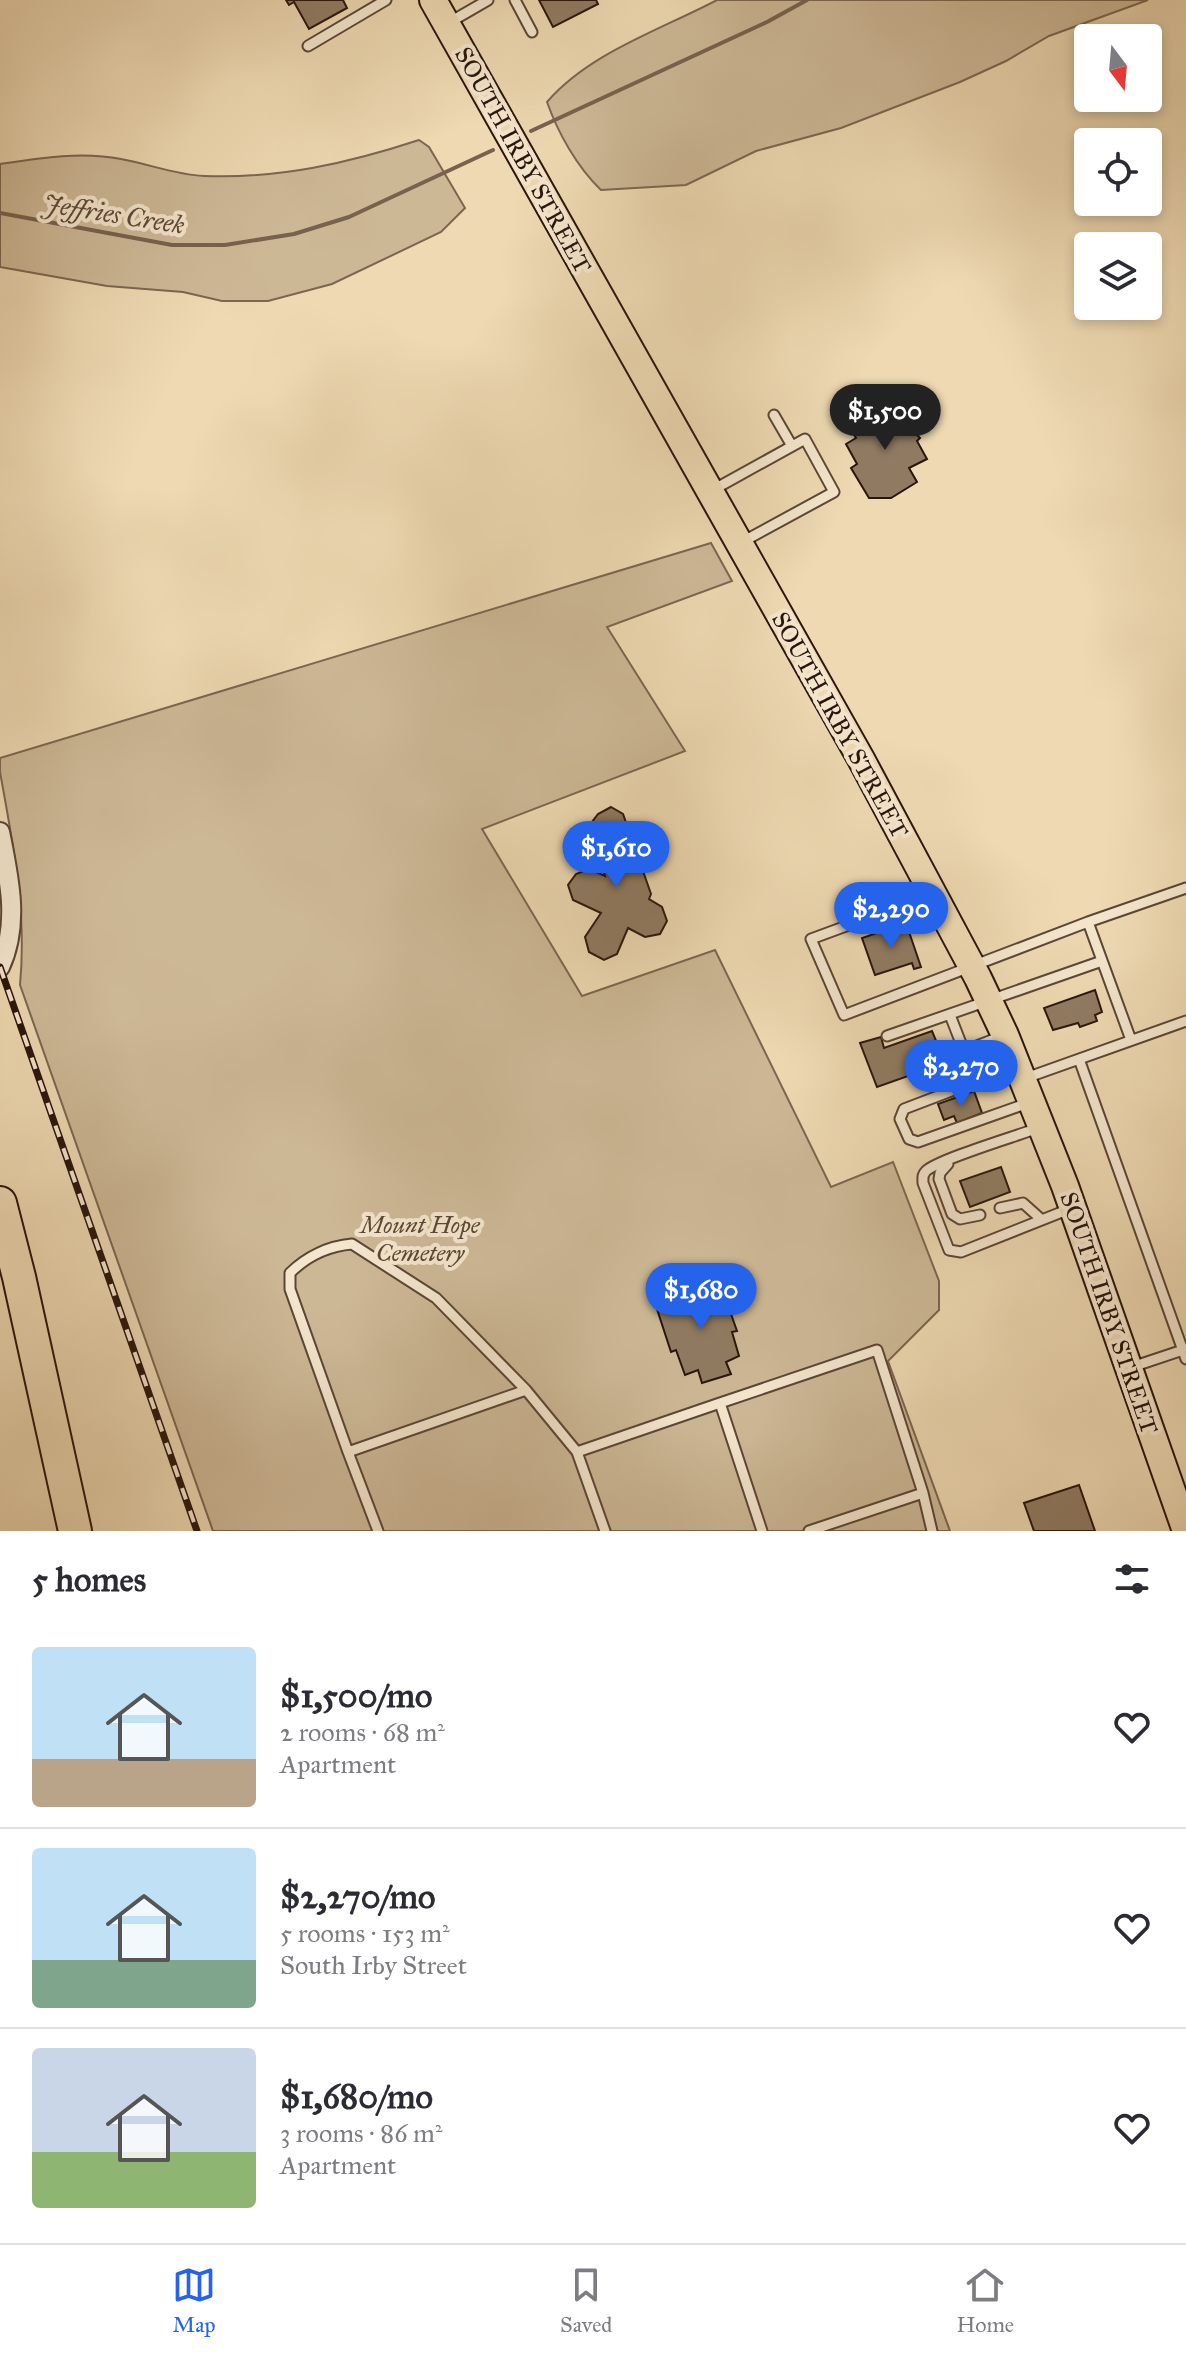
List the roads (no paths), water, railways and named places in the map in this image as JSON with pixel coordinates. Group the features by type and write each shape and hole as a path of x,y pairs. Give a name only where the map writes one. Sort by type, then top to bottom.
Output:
{"highway":[{"path":"0,1203 75,1531"}],"main road":[{"name":"SOUTH IRBY STREET","path":"433,0 934,894 989,1001 1073,1207 1186,1531"}],"street":[{"path":"0,832 10,884 11,915 5,955 0,967"}],"lane":[{"path":"308,46 368,4 386,0"},
{"path":"447,24 488,0"},
{"path":"515,0 532,32"},
{"path":"774,415 792,446"},
{"path":"710,492 805,439 834,492 739,543"},
{"path":"934,894 811,939 844,1015 1186,888"},
{"path":"1088,922 1131,1040"},
{"path":"887,1036 1102,961"},
{"path":"950,1015 964,1051 1005,1035"},
{"path":"980,1215 960,1219 952,1214 939,1179 940,1173 954,1159 1028,1093 1079,1059 1186,1021"},
{"path":"1079,1059 1185,1353 1129,1369"},
{"path":"1028,1093 918,1142 909,1139 900,1119 904,1109 1028,1093"},
{"path":"954,1159 927,1171 923,1183 949,1250 961,1252 1073,1207"},
{"path":"1000,1208 1023,1203 1042,1220"},
{"path":"378,1531 290,1289 290,1273 301,1262 330,1248 352,1244 436,1298 526,1390 577,1452 605,1531"},
{"path":"577,1452 877,1350 923,1493 932,1531"},
{"path":"348,1452 526,1390"},
{"path":"720,1403 762,1531"},
{"path":"809,1531 923,1493"}],"waterway":[{"name":"Jeffries Creek","path":"531,131 767,22 807,0"},
{"name":"Jeffries Creek","path":"0,213 172,245 225,245 294,234 349,217 493,150"}],"railway":[{"path":"0,967 197,1531"}],"park label":[{"name":"Mount Hope Cemetery","path":"420,1239"}]}
